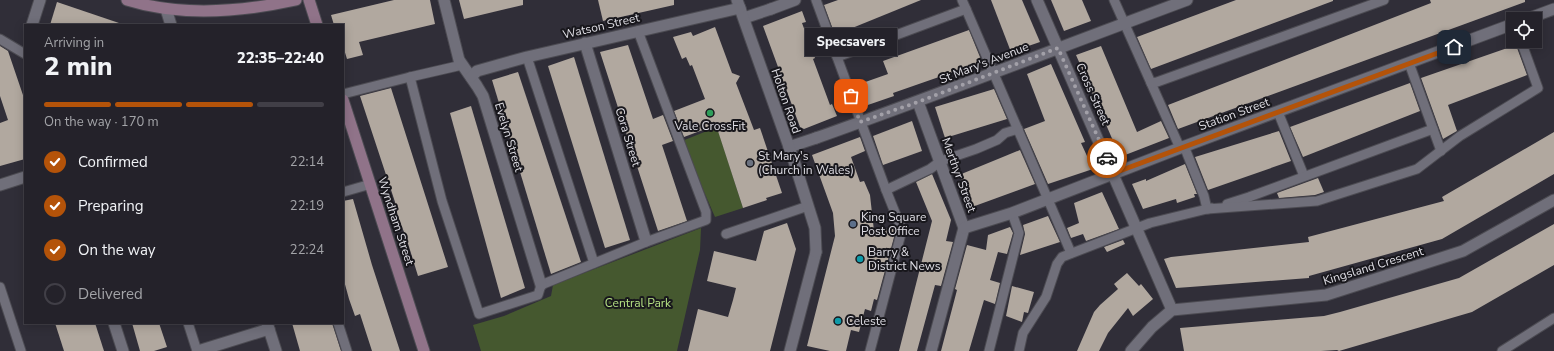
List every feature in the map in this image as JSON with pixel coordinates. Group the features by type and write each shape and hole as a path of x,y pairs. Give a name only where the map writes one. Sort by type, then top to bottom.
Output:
{"main road":[{"path":"127,0 166,9 221,10 249,8 296,0"},
{"path":"309,0 317,24"},
{"name":"Wyndham Street","path":"344,103 424,351"}],"street":[{"path":"32,24 40,0"},
{"name":"Evelyn Street","path":"444,0 459,60 483,96 541,285"},
{"name":"Watson Street","path":"471,77 477,71 585,43 740,9 771,9 795,0"},
{"name":"Cross Street","path":"1037,0 1114,173 1172,310"},
{"name":"St Mary's Avenue","path":"789,147 918,102 1187,0"},
{"path":"166,9 171,24"},
{"name":"Holton Road","path":"740,9 789,147 815,228 816,252 790,351"},
{"path":"1542,13 1554,9"},
{"name":"Station Street","path":"964,228 1012,213 1182,147 1506,27"},
{"name":"Cora Street","path":"585,43 646,240"},
{"name":"Merthyr Street","path":"918,102 941,161 964,228 931,351"},
{"path":"0,185 24,177"},
{"name":"Kingsland Crescent","path":"1172,310 1326,295 1464,251 1554,200"},
{"path":"1132,351 1152,326 1172,310"},
{"path":"114,324 123,351"},
{"path":"198,351 268,326 276,351"}],"lane":[{"path":"816,0 860,122 902,230 870,351"},
{"path":"962,0 1072,253"},
{"path":"1114,0 1123,24 1204,196 1207,209"},
{"path":"1151,83 1178,75 1384,0"},
{"path":"837,57 966,9"},
{"path":"410,77 442,201 479,314 538,295 541,285 646,240 706,220 706,212 638,31"},
{"path":"0,39 24,53"},
{"path":"1207,209 1317,201 1417,169 1460,136 1538,88 1524,48"},
{"path":"527,57 594,263"},
{"path":"1409,63 1441,151"},
{"path":"344,94 462,65"},
{"path":"1278,112 1304,176"},
{"path":"886,190 930,169 941,161 976,149 997,140 1005,133 1018,129"},
{"path":"1019,351 1023,333 1046,297 1056,264 1062,257 1137,227 1249,197 1433,130"},
{"path":"344,192 371,184"},
{"path":"726,234 808,206"},
{"path":"989,351 1019,233 1012,213"},
{"path":"0,287 21,351"},
{"path":"1502,351 1554,318"},
{"path":"188,324 198,351"},
{"path":"338,324 347,351"}],"green space":[{"path":"717,127 743,208 715,217 682,141"},
{"name":"Central Park","path":"701,228 700,250 677,351 481,351 473,325 504,316 551,296 553,285"}],"building":[{"path":"394,0 430,0 435,24 359,42 363,55 347,59 344,49 344,24 334,24 331,15"},
{"path":"459,0 523,0 523,5 464,19"},
{"path":"598,0 674,0 674,5 603,21"},
{"path":"838,0 921,0 835,35 824,5"},
{"path":"991,0 1022,0 1040,42 1011,52"},
{"path":"1051,0 1082,0 1091,21 1064,31"},
{"path":"1236,0 1333,1 1151,69 1137,37"},
{"path":"1430,0 1525,0 1525,2 1178,129 1168,105 1431,3"},
{"path":"57,2 119,23 119,24 50,24"},
{"path":"802,11 806,22 802,23 815,58 813,59 830,105 832,104 837,116 804,129 800,127 763,26"},
{"path":"715,27 732,73 740,76 736,83 754,130 760,128 782,193 743,208 716,125 684,137 674,111 705,99 692,65 690,66 686,57 682,59 673,37 691,32 693,36"},
{"path":"969,30 982,62 893,93 894,96 862,107 854,86 888,74 883,61"},
{"path":"628,45 653,119 663,115 673,141 662,145 687,221 658,231 600,52"},
{"path":"0,46 8,51 24,98 24,159 0,166 0,123 8,120 0,96"},
{"path":"1101,46 1137,132 1161,121 1169,138 1120,157 1076,55"},
{"path":"1507,48 1517,48 1527,75 1448,105 1457,131 1443,139 1421,78"},
{"path":"574,57 630,240 605,248 548,66"},
{"path":"1051,64 1085,142 1081,143 1093,169 1048,184 1024,129 1045,121 1027,74"},
{"path":"518,72 581,262 551,274 492,80"},
{"path":"1410,83 1420,111 1303,157 1290,127"},
{"path":"391,88 448,267 418,276 360,96"},
{"path":"994,89 1007,119 945,138 935,107"},
{"path":"471,106 525,288 501,298 450,113"},
{"path":"912,121 922,151 883,165 873,136"},
{"path":"1279,131 1291,161 1208,190 1195,157"},
{"path":"1554,132 1554,174 1442,239 1309,276 1309,278 1190,287 1176,288 1164,259 1309,242 1308,237 1444,201 1442,197"},
{"path":"860,137 865,151 851,157 860,182 864,181 870,195 874,231 894,227 896,230 877,300 874,299 871,311 865,309 859,332 851,330 846,351 830,351 807,346 835,236 833,213 812,155"},
{"path":"1020,150 1035,184 972,207 959,175"},
{"path":"1185,164 1197,194 1194,194 1195,197 1177,203 1176,199 1143,209 1132,184 1146,179 1146,181"},
{"path":"932,174 951,220 946,241 953,242 941,286 935,285 917,351 899,351 932,221 916,182"},
{"path":"1318,178 1324,192 1315,195 1279,198 1277,193"},
{"path":"1102,192 1119,229 1086,241 1083,234 1071,238 1067,228 1079,223 1074,203"},
{"path":"353,199 372,265 400,351 372,351 360,314 355,316 344,281 344,201"},
{"path":"1048,216 1060,242 1020,255 1025,234 1023,225"},
{"path":"787,223 796,249 770,351 688,351 698,309 728,317 733,300 736,288 707,281 714,251 756,261 764,231"},
{"path":"1554,224 1554,265 1472,312 1339,351 1184,351 1180,328 1324,316 1340,312 1459,278"},
{"path":"1010,227 1013,233 1007,254 998,252 990,280 1000,283 995,304 984,300 969,351 941,351 967,245 986,250 988,235"},
{"path":"1123,240 1125,244 1107,252 1104,247"},
{"path":"1127,273 1139,286 1141,284 1153,299 1133,316 1128,308 1108,333 1099,351 1077,351 1094,312 1118,289 1114,284"},
{"path":"1012,286 1034,292 1028,313 1024,312 1022,322 1006,316"},
{"path":"55,324 95,324 104,351 64,351"},
{"path":"132,324 159,324 167,347 154,351 140,351"},
{"path":"292,324 332,324 341,351 300,351"}],"way so far":[{"path":"851,96 860,122 918,102 1058,48 1107,158"}],"place":[{"name":"Specsavers","path":"851,96"},
{"name":"Vale CrossFit","path":"710,113"},
{"name":"St Mary's (Church in Wales)","path":"750,163"},
{"name":"King Square Post Office","path":"853,224"},
{"name":"Barry & District News","path":"860,259"},
{"name":"Celeste","path":"838,321"}],"route":[{"path":"1107,158 1114,173 1454,47"}]}
